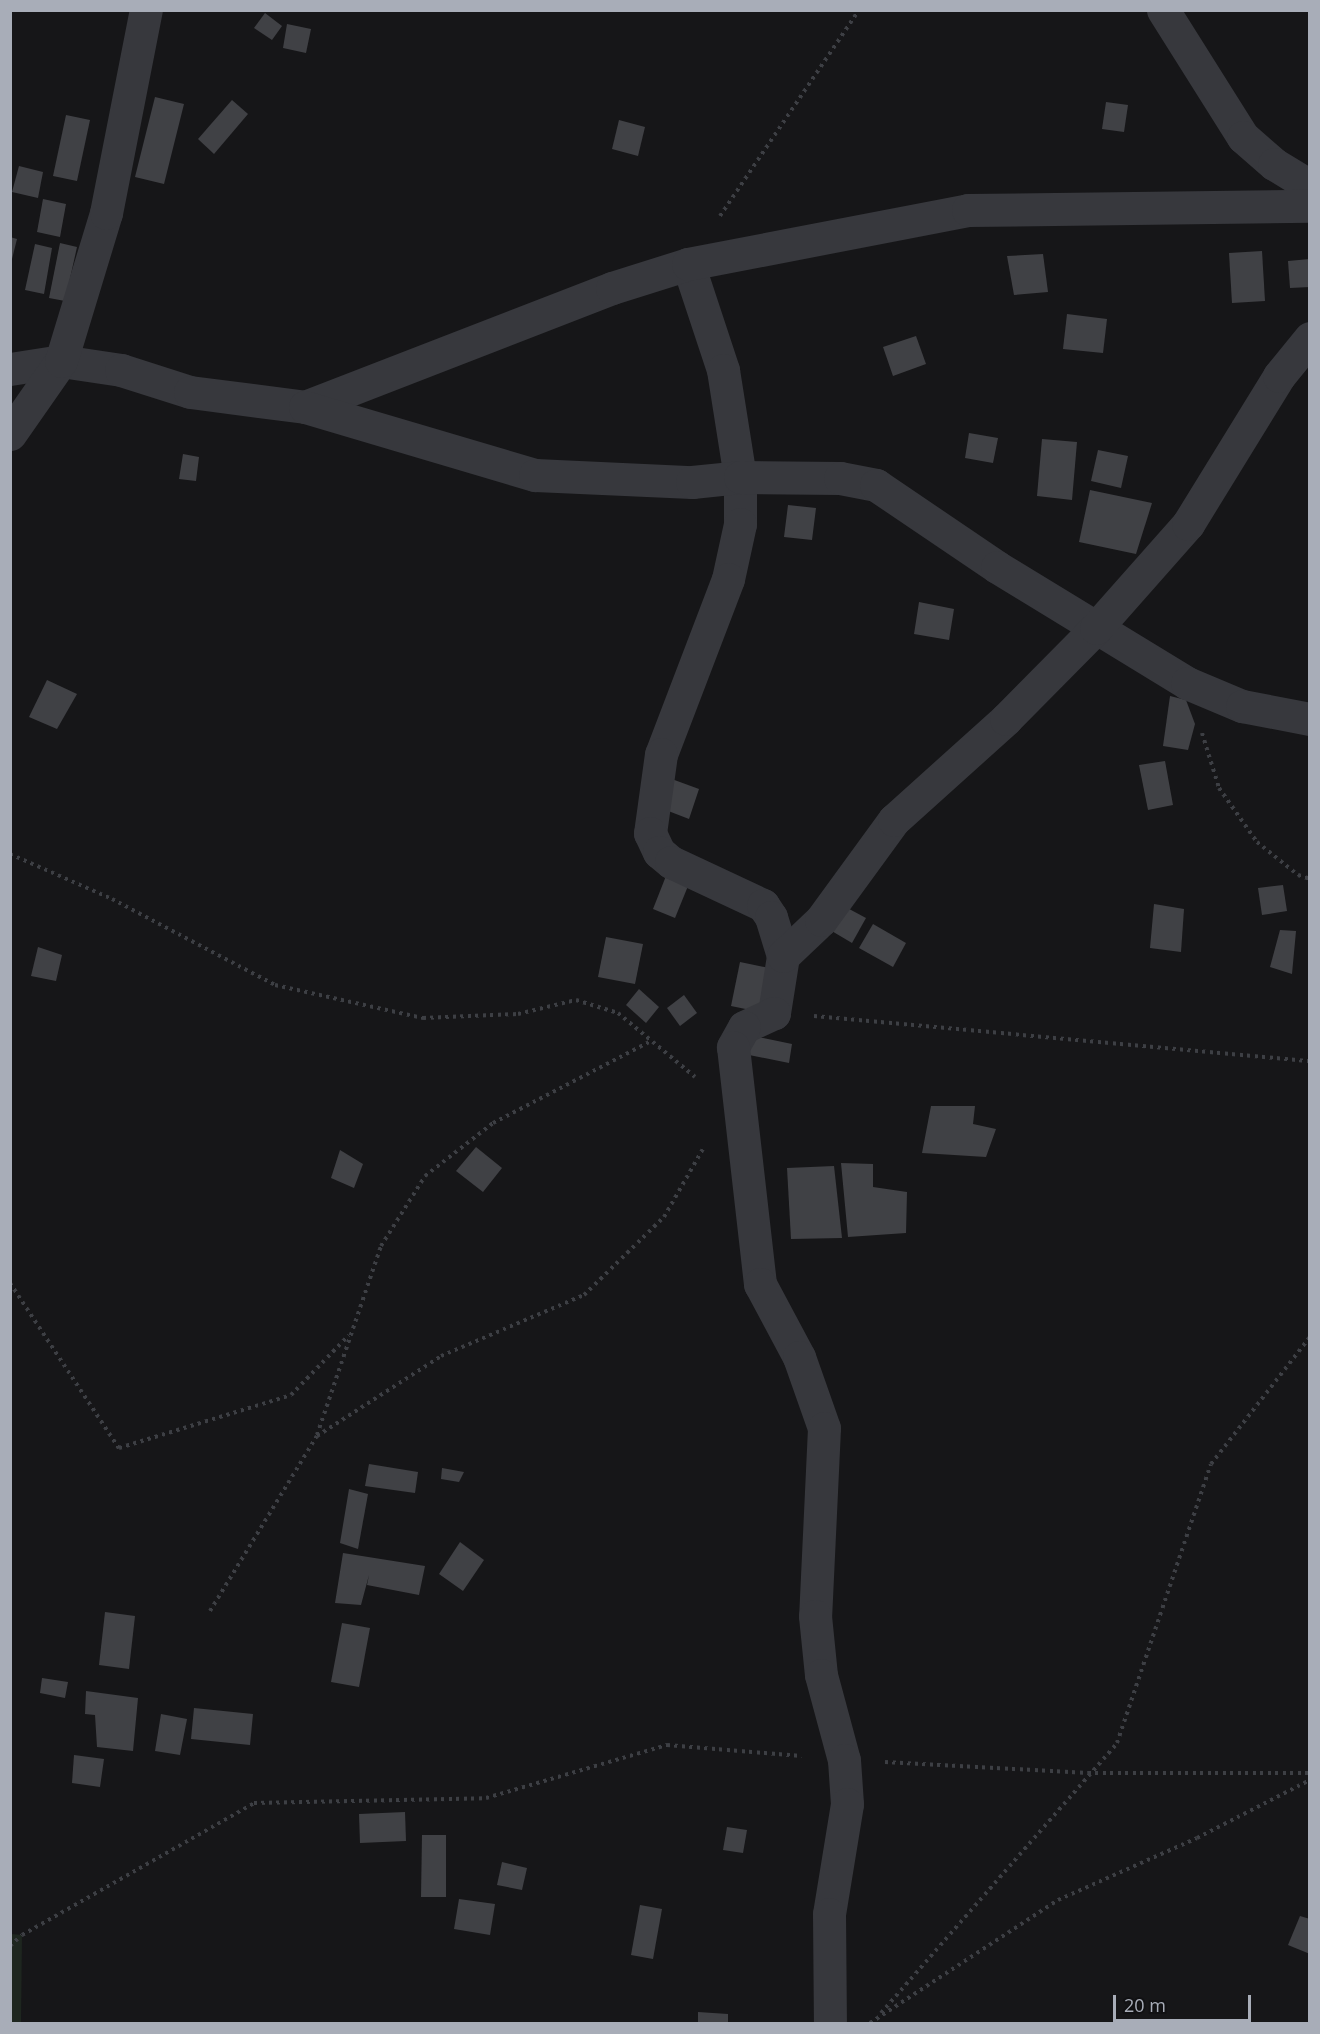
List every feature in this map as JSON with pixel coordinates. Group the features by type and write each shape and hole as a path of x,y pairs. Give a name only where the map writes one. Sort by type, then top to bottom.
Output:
{"street":[{"path":"10,434 61,361 106,213 146,10"},
{"path":"1163,10 1243,137 1274,164 1310,186"},
{"path":"305,407 612,288 688,264 968,210 1310,206"},
{"path":"688,264 723,370 740,477 740,524 728,579 661,754 650,833 659,852 671,862 763,905 771,917 783,956 774,1012 744,1027 736,1036 733,1047 740,1083 751,1228 759,1284 799,1357 824,1428 815,1616 821,1675 844,1760 846,1804 828,1941 830,2024"},
{"path":"783,956 821,920 894,820 1006,719 1096,628 1188,524 1279,376 1310,338"},
{"path":"10,369 61,361 121,370 190,392 305,407 535,475 692,482 740,477 840,477 876,485 1096,628 1187,683 1242,706 1310,719"}],"path":[{"path":"688,264 859,10"},
{"path":"1187,683 1219,788 1257,842 1298,875 1310,879"},
{"path":"10,854 112,899 275,985 423,1018 518,1014 576,1000 618,1013 692,1076 740,1083"},
{"path":"774,1012 1310,1061"},
{"path":"210,1611 317,1436 381,1246 425,1176 493,1123 651,1041"},
{"path":"317,1436 441,1356 584,1295 664,1217 705,1145"},
{"path":"10,1283 119,1448 291,1395 351,1332"},
{"path":"10,1298 16,1294"},
{"path":"869,2024 881,2013 1088,1773 1117,1743 1211,1464 1310,1337"},
{"path":"10,1946 22,1935 254,1803 486,1798 667,1745 844,1760 1088,1773 1310,1773"},
{"path":"881,2013 1058,1900 1197,1838 1310,1780"}],"shaded area":[{"path":"11,1934 22,1935 21,2023 11,2023"}],"building":[{"path":"265,13 282,26 272,40 254,28"},
{"path":"287,24 311,29 306,53 283,48"},
{"path":"155,97 184,104 164,184 135,177"},
{"path":"232,100 248,114 214,154 198,139"},
{"path":"1106,102 1128,105 1124,132 1102,129"},
{"path":"66,115 90,120 77,181 53,176"},
{"path":"619,120 645,127 638,156 612,149"},
{"path":"19,166 43,172 38,198 12,192"},
{"path":"43,199 66,204 60,237 37,232"},
{"path":"10,237 17,239 11,263 10,263"},
{"path":"60,243 77,247 65,301 49,298"},
{"path":"35,244 52,248 44,294 25,290"},
{"path":"1262,251 1265,301 1232,303 1229,253"},
{"path":"1043,254 1048,292 1014,295 1007,256"},
{"path":"1310,259 1310,287 1290,288 1288,261"},
{"path":"1067,314 1107,319 1103,353 1063,349"},
{"path":"916,336 926,364 893,376 883,347"},
{"path":"969,433 998,438 993,463 965,458"},
{"path":"1042,439 1077,442 1072,500 1037,496"},
{"path":"1098,450 1128,456 1121,488 1091,481"},
{"path":"183,454 199,457 196,481 179,479"},
{"path":"1090,490 1152,503 1136,554 1079,542"},
{"path":"788,505 816,508 812,540 784,537"},
{"path":"919,602 954,609 949,640 914,634"},
{"path":"47,680 77,694 57,729 29,717"},
{"path":"1170,696 1186,700 1195,724 1188,750 1163,746"},
{"path":"1165,761 1173,805 1148,810 1139,765"},
{"path":"669,778 699,789 689,819 658,807"},
{"path":"666,876 688,886 675,918 653,909"},
{"path":"1283,885 1287,911 1262,915 1258,888"},
{"path":"838,903 866,918 852,943 825,927"},
{"path":"1154,904 1184,909 1181,952 1150,948"},
{"path":"873,924 906,943 893,967 859,948"},
{"path":"1280,930 1296,931 1292,974 1270,967"},
{"path":"606,937 643,944 635,984 598,977"},
{"path":"38,947 62,955 56,981 31,976"},
{"path":"740,962 769,968 760,1012 731,1006"},
{"path":"639,989 659,1007 646,1023 626,1005"},
{"path":"684,995 697,1013 680,1026 667,1008"},
{"path":"748,1035 792,1044 789,1063 744,1054"},
{"path":"931,1106 975,1106 973,1124 996,1129 986,1157 922,1153"},
{"path":"476,1147 502,1168 483,1192 456,1171"},
{"path":"340,1150 363,1164 354,1188 331,1178"},
{"path":"841,1163 873,1164 873,1187 907,1192 906,1233 848,1237"},
{"path":"834,1166 842,1238 791,1239 787,1168"},
{"path":"369,1464 418,1472 415,1493 365,1486"},
{"path":"442,1468 464,1472 459,1482 441,1479"},
{"path":"349,1489 368,1494 358,1549 340,1543"},
{"path":"460,1542 484,1560 463,1591 439,1574"},
{"path":"343,1553 425,1566 419,1595 367,1585 369,1575 361,1605 335,1603"},
{"path":"105,1612 135,1616 129,1669 99,1665"},
{"path":"342,1623 370,1628 359,1687 331,1682"},
{"path":"42,1678 68,1682 65,1698 40,1693"},
{"path":"86,1691 138,1698 133,1751 97,1747 95,1715 85,1714"},
{"path":"194,1708 253,1714 250,1745 191,1739"},
{"path":"161,1714 187,1719 180,1755 155,1751"},
{"path":"74,1755 104,1759 100,1787 72,1783"},
{"path":"405,1812 406,1841 360,1843 359,1814"},
{"path":"727,1827 747,1830 743,1853 723,1850"},
{"path":"422,1835 446,1835 446,1897 421,1897"},
{"path":"502,1862 527,1868 522,1890 497,1885"},
{"path":"459,1899 495,1904 490,1935 454,1929"},
{"path":"640,1905 662,1909 653,1959 631,1955"},
{"path":"1300,1916 1310,1919 1310,1954 1288,1945"},
{"path":"698,2012 728,2014 728,2024 698,2024"}]}
